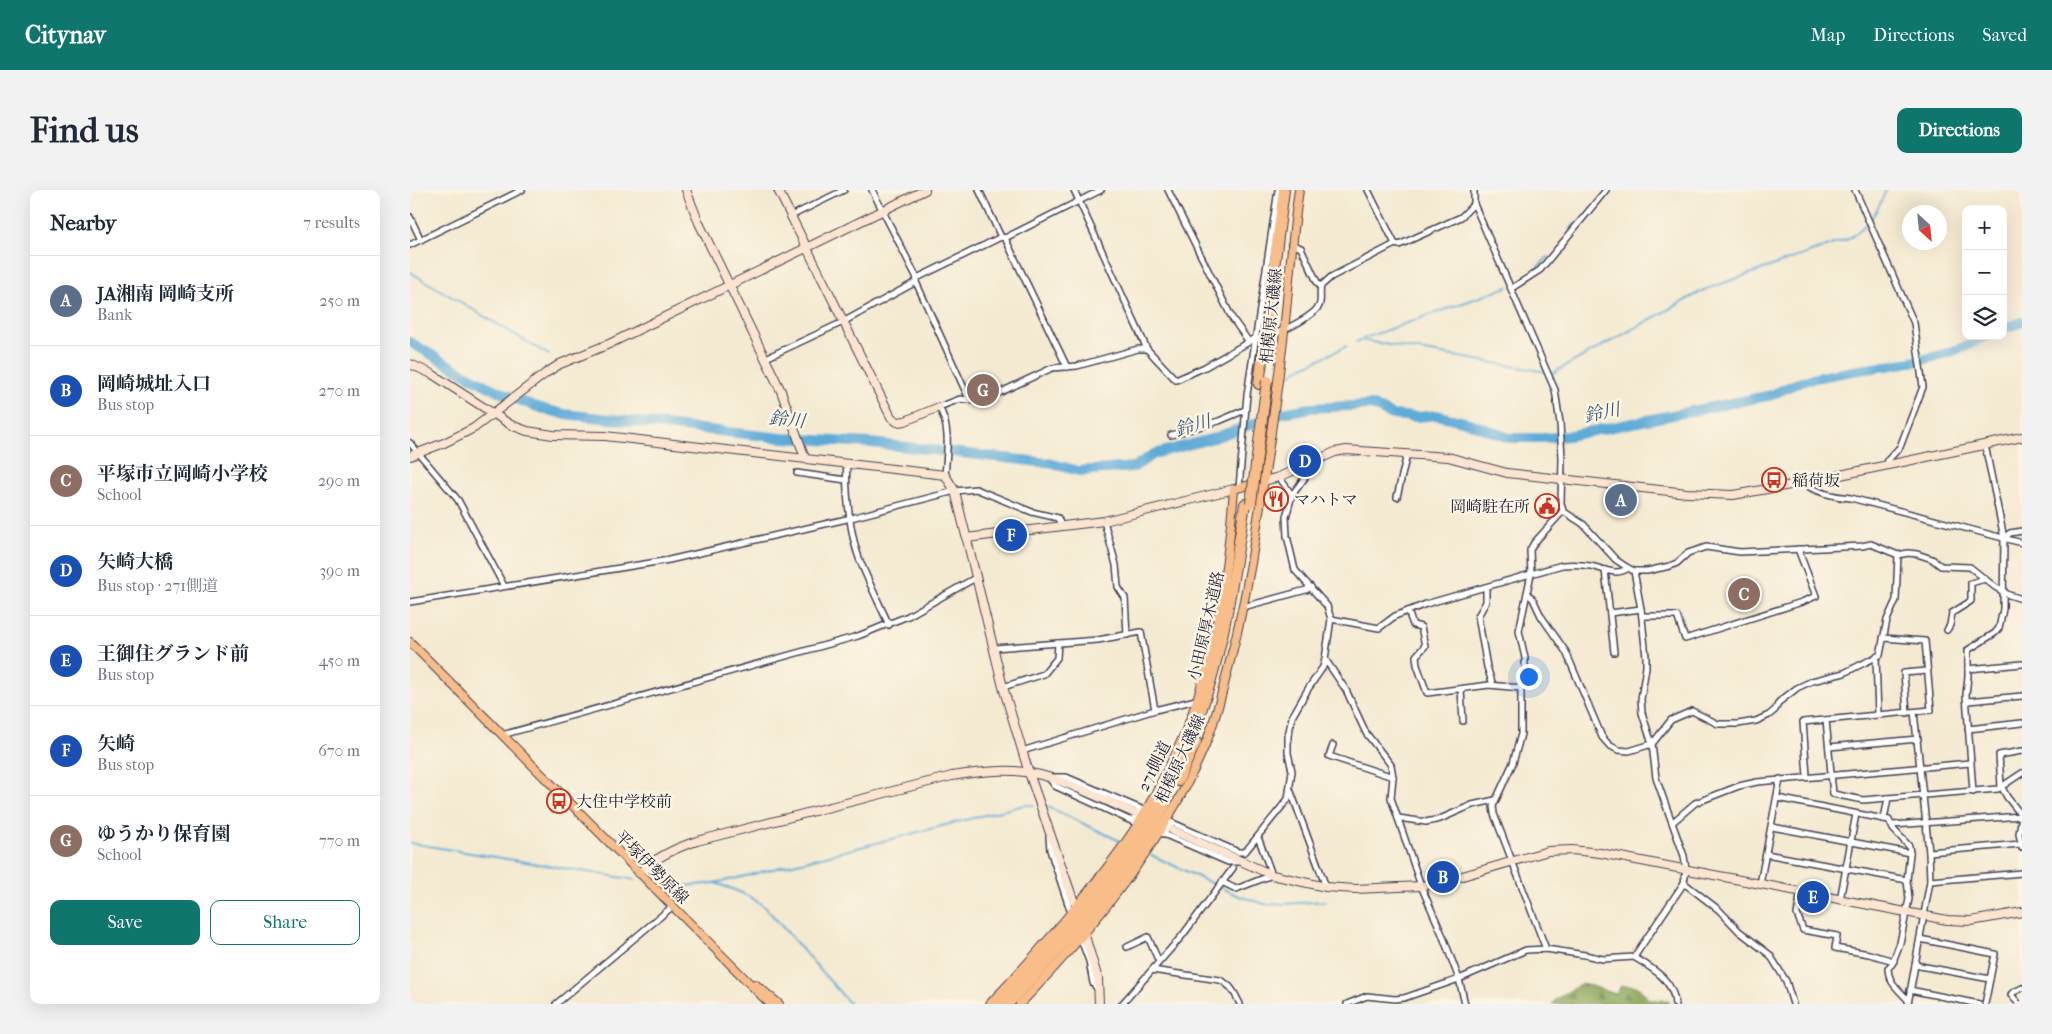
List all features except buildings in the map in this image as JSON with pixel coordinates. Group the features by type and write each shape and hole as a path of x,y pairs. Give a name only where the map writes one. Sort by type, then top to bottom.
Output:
{"highway":[{"name":"小田原厚木道路","path":"1008,1004 1088,916 1119,877 1160,815 1185,768 1202,729 1222,663 1232,621 1263,382 1284,190"},
{"name":"小田原厚木道路","path":"1263,382 1291,190"},
{"name":"小田原厚木道路","path":"998,1004 1082,912 1113,874 1154,811 1178,766 1194,728 1216,662 1248,504"}],"main road":[{"name":"相模原大磯線","path":"1020,1004 1083,936 1167,828 1214,721 1243,607 1264,481 1299,190"},
{"path":"1237,489 1264,481"},
{"name":"271側道","path":"990,1004 1071,913 1111,862 1182,740 1196,700 1212,639 1227,563 1237,489"},
{"name":"平塚伊勢原線","path":"410,642 770,1004"},
{"path":"733,968 762,1004"},
{"path":"733,968 770,995 779,1004"}],"street":[{"path":"410,245 522,190"},
{"path":"686,190 699,224 766,358 804,456"},
{"path":"778,190 891,417 897,422 905,421 960,399 984,400 1052,368 1066,367 1138,349 1147,349"},
{"path":"791,216 844,190"},
{"path":"872,190 916,280 969,399"},
{"path":"410,456 474,428 534,381 560,364 609,344 925,190"},
{"path":"979,190 1066,367"},
{"path":"1074,190 1147,349 1176,380 1205,367 1254,340"},
{"path":"766,358 843,322 916,280 1101,190"},
{"path":"1168,190 1232,318 1254,340"},
{"path":"966,538 1104,521 1237,489 1254,340 1278,190"},
{"path":"1368,190 1395,244"},
{"path":"1474,190 1474,204 1552,378 1558,402 1560,423 1562,458 1561,503 1563,510 1583,524 1616,560 1631,570 1641,609 1646,667 1640,699 1642,713 1652,744 1656,778 1673,822 1684,856 1686,869 1684,882 1634,956"},
{"path":"1512,288 1540,270 1606,190"},
{"path":"1855,190 1914,323 1923,387 1900,447 1888,460 1887,465"},
{"path":"1282,331 1315,311 1320,305 1321,286 1331,277 1395,244 1399,245 1461,217 1474,204"},
{"path":"410,217 421,240"},
{"path":"1292,244 1301,248 1318,284 1321,286"},
{"path":"410,364 432,374 496,411 511,425 542,434 605,436 804,456 945,475"},
{"path":"939,407 948,433 945,475 955,491 1003,687 1022,751 1074,902"},
{"path":"1171,435 1245,411"},
{"path":"1264,481 1314,463 1335,452 1346,450 1448,457 1507,473 1714,495 1753,492 1802,483 2022,437"},
{"path":"410,443 458,500 504,586"},
{"path":"1973,792 1968,729 1968,701 1966,695 1968,650 1995,633 1999,628 2004,592 2004,538 1985,444"},
{"path":"1397,497 1407,454"},
{"path":"848,463 846,480 858,556 889,625"},
{"path":"1167,828 1238,852 1245,852 1288,799 1292,771 1288,753 1288,736 1292,717 1303,696 1323,667 1331,619 1327,606 1300,577 1292,561 1287,536 1286,517 1292,495 1314,463"},
{"path":"797,473 846,480"},
{"path":"1279,477 1292,495"},
{"path":"1802,483 1811,489 1833,496 1851,498 2022,543"},
{"path":"410,602 669,560 851,518 955,491 976,489 1032,512 1058,518 1061,526"},
{"path":"1546,949 1494,814 1495,800 1513,763 1521,734 1521,688 1525,673 1525,658 1519,630 1531,574 1530,550 1534,542 1563,510"},
{"path":"1104,521 1116,565 1118,587 1126,604 1127,635"},
{"path":"2004,538 2010,533 2022,531"},
{"path":"1331,619 1379,628 1396,616 1426,604 1562,565 1575,564 1615,572 1647,571 1673,565 1688,553 1706,547 1740,552 1871,544 1898,555 1917,554 1932,559 1941,566 1970,567 2004,592 2022,599"},
{"path":"1642,616 1677,616 1685,639 1816,596 1798,549"},
{"path":"1527,593 1533,599 1541,616 1566,652 1606,741 1618,750 1629,750 1652,744 1671,720 1692,711 1718,724 1756,721 1769,715 1775,710 1779,702 1797,688 1812,681 1844,673 1876,657 1881,652 1886,620 1896,600 1898,555"},
{"path":"1606,570 1614,652"},
{"path":"502,735 808,650 889,625 977,578"},
{"path":"1946,630 1950,625 1952,613 1971,601 1971,583 1985,579"},
{"path":"1243,607 1311,587"},
{"path":"1486,587 1486,602 1478,616 1487,667 1493,685"},
{"path":"1610,612 1641,609"},
{"path":"1408,611 1413,625 1422,627 1425,646 1416,656 1416,665 1427,693 1493,685 1521,688"},
{"path":"994,648 1098,640 1141,632 1155,710"},
{"path":"1807,776 1803,722 1931,710 1925,641 1883,638"},
{"path":"1003,687 1024,682 1044,674 1057,658 1058,643"},
{"path":"1876,657 1878,716"},
{"path":"1325,659 1346,690 1366,733 1390,765 1393,777 1391,798 1421,886 1442,934 1458,978 1465,1004"},
{"path":"1968,669 2022,664"},
{"path":"1907,713 1904,673 1927,671"},
{"path":"1461,690 1463,721"},
{"path":"1968,701 2022,696"},
{"path":"1022,751 1155,710 1196,700"},
{"path":"1908,1002 1930,881 1929,852 1914,712"},
{"path":"1826,720 1833,794 1863,800 1973,792 1998,789 2022,773"},
{"path":"1968,729 2022,723"},
{"path":"1829,747 1918,739"},
{"path":"1333,745 1329,756 1393,777"},
{"path":"1929,852 2021,846 2022,816 2001,786 1999,754 2022,751"},
{"path":"1673,822 1695,803 1739,786 1807,776 1970,763"},
{"path":"639,873 651,862 681,846 952,776 991,771 1029,773 1048,777 1138,815"},
{"path":"1760,884 1780,779"},
{"path":"1290,788 1326,887"},
{"path":"1777,798 1889,820 1893,829 1909,846 1907,880 1909,899 1900,943 1894,960 1888,968 1888,976 1892,983 1908,1002"},
{"path":"1884,819 1888,798"},
{"path":"1398,818 1426,822 1433,821 1472,805 1495,800"},
{"path":"1840,900 1856,814"},
{"path":"1892,825 2022,816"},
{"path":"1772,826 1910,853"},
{"path":"1048,827 1050,850 1071,913"},
{"path":"1167,828 1272,875 1326,887 1355,889 1421,886 1442,882 1548,851 1572,850 1600,853 1686,869 1947,920 1971,921 2022,912"},
{"path":"1258,837 1272,875"},
{"path":"1766,854 1907,880"},
{"path":"1122,1004 1182,936 1233,868"},
{"path":"1930,881 2022,873"},
{"path":"1221,883 1236,889 1272,875"},
{"path":"1684,882 1719,910 1739,931 1770,955 1786,981 1793,1004"},
{"path":"1801,892 1797,914 1803,930 1837,936 1835,948 1894,960"},
{"path":"556,1004 673,906"},
{"path":"1083,936 1096,970 1099,1004"},
{"path":"1127,946 1148,937 1159,962"},
{"path":"1920,939 1995,954 1985,1004"},
{"path":"1347,1004 1367,996 1404,998 1458,978 1517,952 1546,949 1603,959 1634,956 1665,979 1671,988 1675,1004"},
{"path":"1915,965 1990,980"},
{"path":"1152,970 1220,980 1235,991 1240,1004"},
{"path":"2019,1004 2011,995 2022,988"},
{"path":"1910,990 1978,1004"}],"green space":[{"path":"1582,983 1616,994 1621,986 1637,986 1651,1000 1669,1000 1669,1004 1552,1004 1556,999"}],"waterway":[{"path":"1356,342 1360,340 1553,373 1704,290 1848,239 1862,229 1871,218 1886,190"},
{"path":"1570,230 1575,224"},
{"path":"1532,273 1548,257"},
{"path":"410,272 549,355"},
{"path":"1362,339 1508,287"},
{"name":"鈴川","path":"2007,328 2022,322"},
{"name":"鈴川","path":"410,342 504,394 523,402 564,414 782,438 871,443 1049,463 1079,471 1134,467 1154,454 1214,438 1282,413 1311,408 1372,405 1392,415 1417,417 1437,415 1469,423 1509,438 1568,436 1772,395 1800,382 1942,355 1978,340"},
{"path":"1281,382 1297,370 1347,346"},
{"path":"669,885 700,885 730,880 995,812 1025,805 1034,805"},
{"path":"1046,806 1120,841"},
{"path":"410,843 636,880"},
{"path":"1151,855 1239,896 1268,905 1327,901"},
{"path":"715,883 735,890 765,907 850,1004"}],"tunnel":[{"path":"1265,337 1279,332"}],"place":[{"name":"ゆうかり保育園","path":"983,390"},
{"name":"矢崎大橋","path":"1305,461"},
{"name":"稲荷坂","path":"1774,480"},
{"name":"マハトマ","path":"1276,499"},
{"name":"JA湘南 岡崎支所","path":"1621,500"},
{"name":"岡崎駐在所","path":"1547,506"},
{"name":"矢崎","path":"1011,535"},
{"name":"平塚市立岡崎小学校","path":"1744,594"},
{"name":"大住中学校前","path":"559,801"},
{"name":"岡崎城址入口","path":"1443,877"},
{"name":"王御住グランド前","path":"1813,897"}]}
